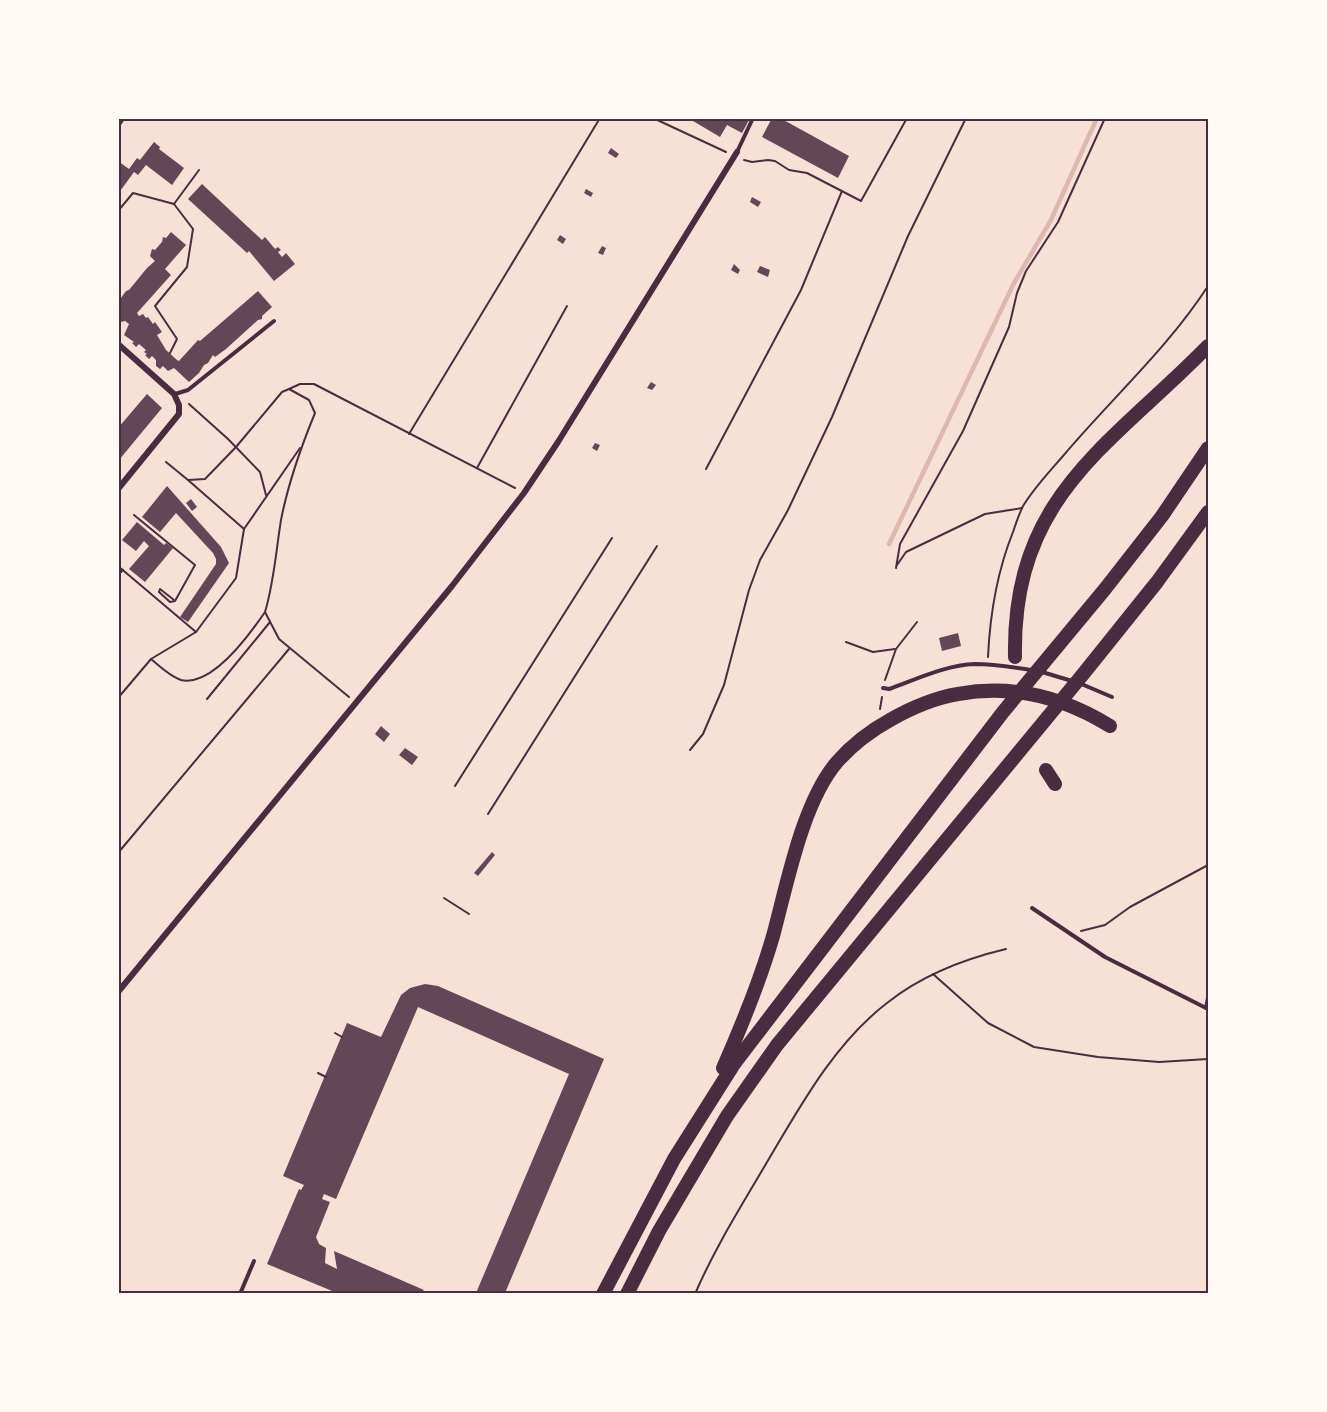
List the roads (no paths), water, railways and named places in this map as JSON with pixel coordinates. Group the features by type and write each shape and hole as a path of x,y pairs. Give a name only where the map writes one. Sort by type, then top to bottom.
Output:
{"highway":[{"path":"1015,657 1014,634 1020,588 1033,544 1052,507 1094,455 1209,346"},
{"path":"603,1293 674,1159 708,1102 774,1009 1003,712 1046,662 1162,516 1209,448"},
{"path":"627,1293 659,1231 727,1116 777,1045 1084,673 1157,582 1209,512"},
{"path":"708,1102 756,988 772,938 791,864 820,788 836,763 855,744 888,721 915,707 951,695 987,690 1006,690 1060,701 1077,707 1110,726"},
{"path":"1046,770 1055,784"}],"street":[{"path":"118,124 122,118"},
{"path":"118,992 452,586 524,493 565,432 735,155"},
{"path":"118,344 174,394 179,405 179,414 118,489"}],"lane":[{"path":"735,155 753,118"},
{"path":"174,394 188,390 274,321"},
{"path":"883,688 890,688 935,672 974,664 1008,666 1044,673 1082,684 1112,697"},
{"path":"1032,908 1105,957 1207,1008 1209,998"},
{"path":"240,1293 254,1261"}],"waterway":[{"path":"889,544 1014,283 1051,220 1097,118"}]}
